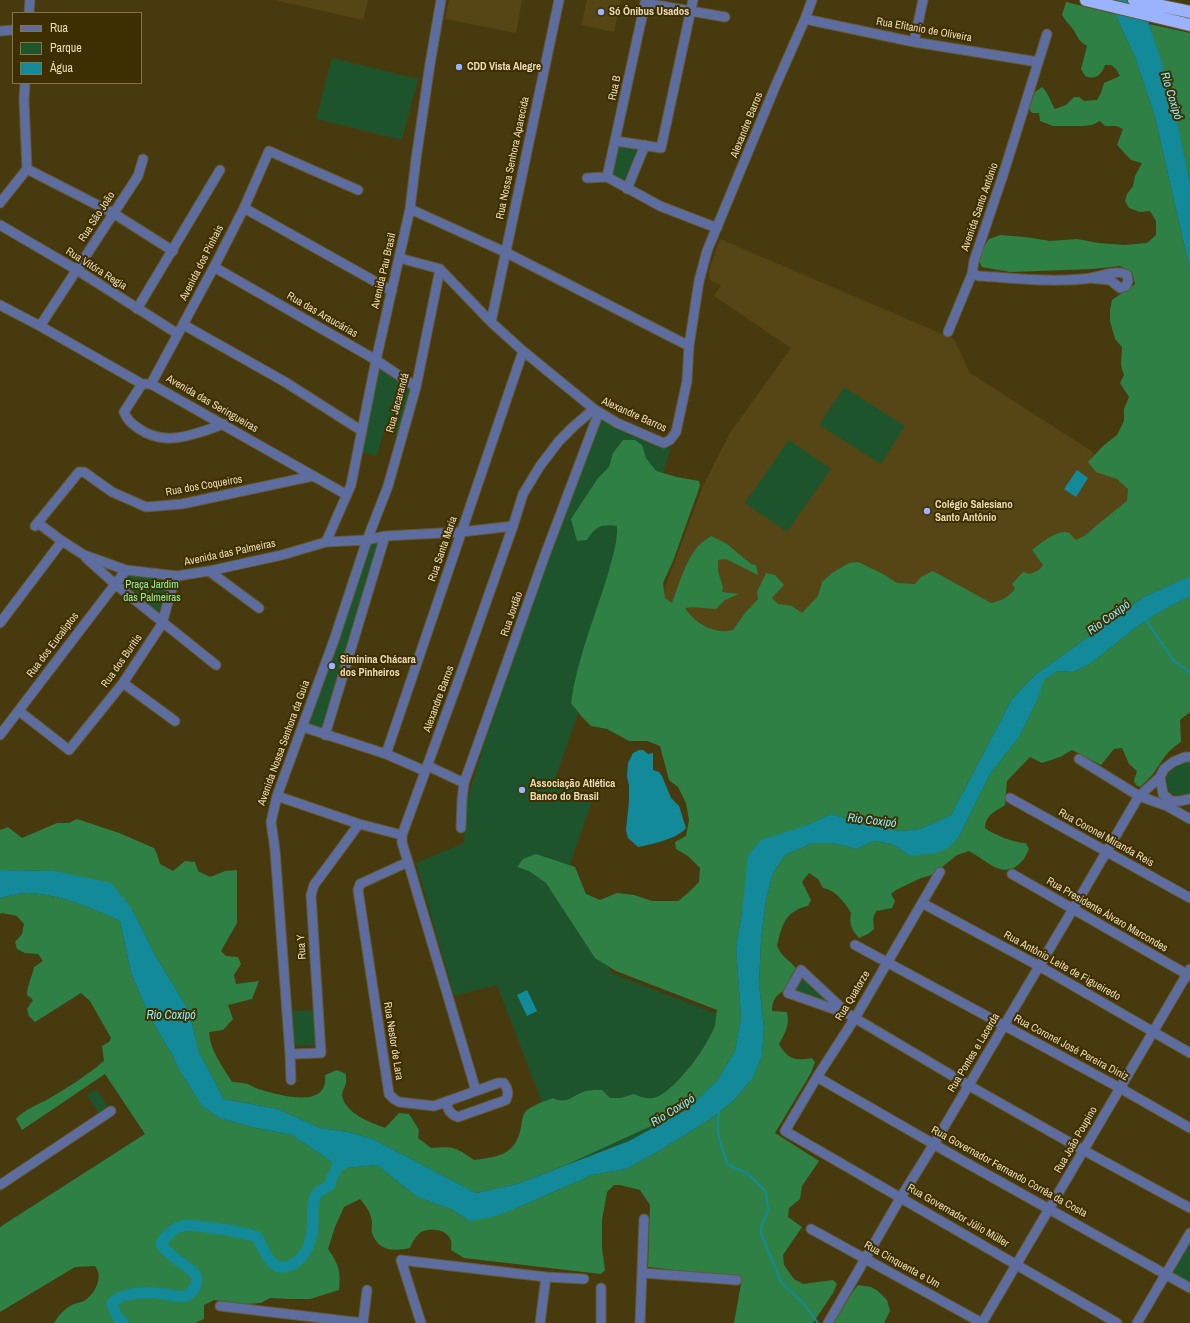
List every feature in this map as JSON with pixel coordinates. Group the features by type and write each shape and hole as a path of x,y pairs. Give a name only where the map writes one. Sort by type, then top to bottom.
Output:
{"highway":[{"path":"1086,0 1186,18"},
{"path":"1134,0 1186,18"}],"street":[{"path":"29,12 30,0"},
{"name":"Avenida Pau Brasil","path":"326,542 347,495 354,472 376,360 410,209 428,78 441,0"},
{"name":"Rua Nossa Senhora Aparecida","path":"491,322 559,0"},
{"path":"616,141 661,148 693,0"},
{"name":"Alexandre Barros","path":"402,835 513,526 523,494 540,466 559,441 596,411 617,423 664,443 670,440 676,432 687,380 689,346 703,266 812,0"},
{"path":"914,42 923,0"},
{"name":"Rua B","path":"607,177 645,3 690,11"},
{"path":"690,11 725,17"},
{"name":"Rua Efitanio de Oliveira","path":"805,19 914,42 1038,62"},
{"path":"0,31 12,30"},
{"name":"Avenida Santo Antônio","path":"948,332 972,274 974,261 1004,175 1047,34"},
{"path":"0,203 27,169 24,100 26,84"},
{"path":"628,189 645,145"},
{"name":"Avenida dos Pinhais","path":"224,424 173,439 159,438 145,433 128,420 124,412 147,384 184,325 244,208 269,151 358,190"},
{"name":"Rua São João","path":"40,326 138,176 143,160"},
{"path":"27,169 113,213 173,251"},
{"path":"137,309 220,170"},
{"path":"587,178 607,177 660,206 718,228"},
{"path":"244,208 392,291"},
{"path":"410,209 505,252 689,346"},
{"name":"Rua Vitóra Regia","path":"0,225 77,270 178,334"},
{"path":"399,258 440,269 491,322 523,351 596,411"},
{"name":"Rua das Araucárias","path":"214,268 376,360 416,387"},
{"name":"Rua Jacarandá","path":"366,540 388,486 416,387 440,269"},
{"path":"972,274 980,276 1051,280 1090,278"},
{"name":"Avenida das Seringueiras","path":"0,305 224,424 347,495"},
{"path":"184,325 289,384 362,431"},
{"name":"Rua Santa Maria","path":"386,754 523,351"},
{"name":"Rua Jordão","path":"461,828 464,783 596,411"},
{"name":"Rua dos Coqueiros","path":"37,524 79,472 84,472 112,492 146,507 182,504 313,476"},
{"name":"Avenida das Palmeiras","path":"37,524 84,555 126,570 177,576 209,571 288,553 326,542 366,540 385,536 461,532 513,526"},
{"path":"325,735 385,536"},
{"name":"Avenida Nossa Senhora da Guia","path":"291,1080 275,850 271,822 277,796 334,640 366,540"},
{"path":"0,624 62,541"},
{"path":"84,555 162,624 216,665"},
{"name":"Rua dos Eucaliptos","path":"0,735 126,570"},
{"path":"209,571 259,608"},
{"name":"Rua dos Buritis","path":"19,711 69,750 123,684 162,624 170,594 177,576"},
{"path":"123,684 175,721"},
{"path":"303,726 325,735 427,768 464,783"},
{"name":"Rua Pontes e Lacerda","path":"828,1322 1073,910 1139,796 1160,777 1164,769 1173,762 1185,757 1190,757"},
{"path":"1079,759 1139,796 1169,803 1190,799"},
{"path":"1160,777 1163,794 1169,803 1190,819"},
{"path":"277,796 359,824 402,835 402,843 476,1091"},
{"name":"Rua Coronel Miranda Reis","path":"1010,798 1190,898"},
{"name":"Rua Y","path":"290,1054 321,1053 311,895 314,885 359,824"},
{"name":"Rua Nestor de Lara","path":"408,862 360,884 358,890 389,1094 399,1102 434,1106 447,1101 498,1083 504,1083 508,1088 509,1094 506,1100 458,1117 449,1112 447,1108 447,1101"},
{"name":"Rua Quatorze","path":"785,1131 851,1016 888,961 940,872"},
{"name":"Rua Presidente Álvaro Marcondes","path":"1012,874 1073,910 1189,973"},
{"name":"Rua Antônio Leite de Figueiredo","path":"922,903 1039,966 1190,1053"},
{"name":"Rua Coronel José Pereira Diniz","path":"855,945 888,961 1190,1128"},
{"path":"851,1016 801,970 788,993 851,1016 968,1085 1190,1208"},
{"name":"Rua João Poupino","path":"982,1323 1189,973"},
{"name":"Rua Governador Fernando Corrêa da Costa","path":"817,1077 1190,1288"},
{"path":"0,1185 111,1111"},
{"name":"Rua Governador Júlio Müller","path":"785,1131 1117,1323"},
{"path":"640,1323 644,1219"},
{"name":"Rua Cinquenta e Um","path":"811,1229 982,1323"},
{"path":"1137,1323 1190,1233"},
{"path":"421,1323 401,1260 546,1277 584,1279"},
{"path":"642,1273 737,1280"},
{"path":"540,1323 546,1277"},
{"path":"601,1288 601,1323"},
{"path":"220,1306 363,1323 367,1290"}],"shaded area":[{"path":"275,0 368,0 363,20"},
{"path":"449,0 522,0 516,33 445,19"},
{"name":"Só Ônibus Usados","path":"587,0 621,0 614,32 581,25"},
{"name":"Colégio Salesiano Santo Antônio","path":"720,239 954,339 970,373 1090,450 1190,536 1190,576 1144,597 914,750 659,603 703,486 730,433 791,348 714,296 721,285 711,281 709,277 709,270"}],"green space":[{"path":"1066,2 1115,14 1135,57 1155,117 1190,268 1190,576 1144,597 1035,675 1012,699 951,815 920,829 901,831 866,825 831,814 805,826 742,912 736,948 741,1017 735,1051 717,1081 686,1110 566,1165 517,1184 476,1193 373,1139 348,1132 320,1128 278,1109 224,1099 199,1052 189,1011 155,955 132,909 54,871 0,870 0,830 8,827 22,838 57,823 69,823 77,819 119,833 154,848 160,864 173,871 185,861 195,862 198,871 210,877 225,871 237,870 237,923 221,951 226,956 238,957 241,964 234,975 236,984 259,981 252,999 228,1005 233,1019 223,1030 209,1032 214,1052 232,1082 248,1084 258,1089 281,1095 302,1098 320,1093 324,1086 325,1075 337,1070 346,1074 346,1083 342,1092 344,1102 353,1112 366,1120 385,1128 399,1113 409,1114 419,1130 418,1138 431,1148 454,1148 463,1152 474,1160 498,1156 505,1153 515,1144 519,1136 525,1112 536,1105 553,1098 561,1101 585,1091 592,1090 602,1090 610,1098 621,1098 634,1094 648,1098 657,1097 665,1092 683,1075 706,1044 715,1025 717,1010 616,971 595,958 546,883 529,871 517,867 523,859 536,854 575,867 586,894 600,900 617,893 634,895 652,901 678,901 699,882 700,868 688,856 676,849 675,842 686,836 689,820 686,803 678,787 669,780 660,746 647,741 629,741 607,729 591,726 571,703 577,670 608,574 617,538 617,526 607,525 599,527 587,540 577,541 571,519 598,478 609,467 613,453 623,440 635,440 642,445 646,458 656,471 699,481 700,486 673,561 663,583 665,598 672,603 683,573 693,552 711,536 727,544 751,564 756,565 758,575 726,559 718,560 718,571 723,587 722,592 739,594 725,600 716,609 693,607 685,608 700,623 719,631 733,630 745,613 758,599 757,592 766,573 775,575 784,585 772,598 778,604 792,606 802,613 818,596 822,582 832,573 849,563 858,562 883,574 897,583 915,584 921,577 933,571 991,603 1002,600 1015,589 1012,584 1023,572 1030,574 1039,570 1043,565 1032,550 1050,537 1060,533 1069,533 1076,540 1086,535 1127,501 1128,489 1117,479 1096,472 1088,462 1103,446 1117,435 1124,421 1124,409 1129,397 1120,383 1124,375 1121,364 1122,347 1115,339 1110,321 1110,310 1112,300 1135,284 1132,272 1120,266 1093,269 1010,272 982,267 978,260 981,251 989,239 1000,235 1050,241 1077,239 1098,243 1124,245 1147,243 1156,235 1156,221 1150,211 1140,212 1129,208 1125,201 1142,163 1131,160 1117,145 1123,129 1116,126 1105,126 1100,121 1092,125 1083,126 1053,126 1040,121 1039,113 1032,113 1029,109 1035,92 1042,87 1055,109 1066,105 1074,97 1079,97 1084,101 1097,100 1104,83 1120,76 1116,69 1111,65 1105,65 1102,72 1097,76 1092,78 1085,76 1081,69 1087,46 1079,40 1062,15"},
{"path":"1149,24 1190,33 1190,182 1166,83"},
{"path":"332,58 418,79 402,140 316,119"},
{"path":"618,143 643,147 627,186 609,177"},
{"path":"379,366 412,390 397,434 384,430 377,456 361,452"},
{"path":"844,387 905,426 881,464 819,425"},
{"name":"Associação Atlética Banco do Brasil","path":"600,417 671,449 554,782 593,798 570,864 611,973 740,1023 717,1081 684,1112 629,1141 566,1165 497,985 454,996 416,863 464,843 466,804 485,741 557,531"},
{"path":"789,440 831,469 787,532 745,503"},
{"path":"381,539 324,729 306,725 368,541"},
{"name":"Praça Jardim das Palmeiras","path":"127,572 173,578 158,614 118,583"},
{"path":"1190,596 1190,712 1180,720 1181,742 1169,752 1154,773 1140,787 1136,785 1134,781 1137,771 1129,764 1122,748 1114,749 1101,765 1072,750 1060,757 1042,763 1030,757 1007,781 1005,805 989,816 985,828 1005,838 1016,842 1026,843 1029,849 1022,861 1015,867 1008,870 995,867 969,851 957,855 932,875 921,878 891,894 895,901 892,908 876,911 873,919 874,929 868,934 859,938 850,921 851,913 836,894 823,888 818,879 809,873 802,882 811,900 808,906 800,908 789,915 783,925 777,946 783,955 796,968 785,990 775,998 772,1011 787,1012 787,1025 779,1044 782,1049 793,1058 812,1058 815,1062 811,1073 775,1133 819,1161 802,1186 800,1199 789,1208 788,1217 802,1227 783,1255 784,1265 794,1279 803,1284 833,1280 837,1284 833,1293 813,1323 734,1323 742,1278 648,1267 650,1205 640,1190 620,1185 614,1185 607,1192 602,1220 602,1248 605,1270 601,1274 464,1258 451,1250 451,1242 446,1234 434,1229 425,1230 417,1235 410,1248 398,1250 387,1249 378,1244 375,1239 372,1233 372,1221 370,1214 360,1199 344,1207 335,1227 328,1249 335,1259 338,1268 340,1278 339,1290 310,1299 270,1298 261,1303 245,1304 214,1300 204,1305 204,1319 195,1323 54,1323 59,1315 66,1309 73,1304 84,1301 88,1298 95,1290 97,1285 99,1275 95,1266 75,1267 0,1312 0,1227 145,1134 105,1074 22,1130 16,1119 28,1110 71,1085 104,1061 102,1046 109,1042 111,1038 90,1001 81,993 35,1022 29,1016 27,1009 33,1000 27,995 28,988 34,967 43,961 38,954 25,953 17,949 15,942 22,934 24,924 17,916 2,913 0,914 0,898 25,893 51,896 87,907 120,921 131,973 145,1006 173,1056 179,1070 202,1106 219,1118 251,1127 292,1135 332,1162 347,1168 377,1165 417,1197 451,1209 470,1221 524,1205 592,1175 626,1169 659,1151 709,1120 733,1101 753,1078 762,1056 764,1028 759,984 761,940 766,900 773,873 785,855 813,843 832,843 856,849 874,841 892,844 910,856 959,837 990,774 1019,737 1037,701 1043,679 1058,671 1073,672 1090,664 1134,629 1158,613"},
{"path":"1190,760 1190,795 1180,796 1171,793 1166,783 1169,773 1179,765"},
{"path":"801,972 843,1011 790,993"},
{"path":"314,1010 316,1045 294,1046 292,1011"},
{"path":"96,1089 108,1107 99,1113 87,1095"},
{"path":"1190,1240 1190,1283 1174,1274 1174,1266"},
{"path":"858,1285 871,1287 878,1291 887,1300 890,1311 884,1323 834,1323"}],"water":[{"name":"Rio Coxipó","path":"1112,0 1141,0 1159,54 1174,108 1190,182 1190,268 1155,117 1135,57 1115,14"},
{"path":"1077,470 1088,478 1076,497 1064,489"},
{"name":"Rio Coxipó","path":"1190,576 1190,596 1158,613 1134,629 1090,664 1073,672 1058,671 1044,679 1037,701 1019,737 990,774 959,837 948,848 936,853 910,856 892,844 874,841 856,849 832,843 813,843 785,855 773,873 766,900 761,940 759,984 764,1028 762,1056 753,1078 733,1101 709,1120 659,1151 626,1169 592,1175 493,1217 470,1221 451,1209 417,1197 377,1165 347,1168 332,1177 332,1162 292,1135 251,1127 219,1118 202,1106 179,1070 173,1056 145,1006 131,973 120,921 87,907 51,896 25,893 0,898 0,870 54,871 111,883 132,909 155,955 189,1011 199,1052 224,1099 278,1109 320,1128 348,1132 373,1139 476,1193 517,1184 629,1141 686,1110 717,1081 735,1051 741,1017 736,948 742,912 748,856 761,840 805,826 831,814 866,825 901,831 920,829 951,815 1012,699 1035,675 1144,597"},
{"path":"643,750 648,754 653,753 653,770 659,772 662,776 671,798 679,806 686,828 671,838 638,847 628,838 626,830 629,802 629,786 627,776 628,763 633,753"},
{"path":"527,990 537,1011 527,1016 517,995"}],"waterway":[{"path":"1145,619 1174,661 1190,673"},
{"path":"719,1110 718,1132 722,1150 728,1165 747,1173 766,1192 768,1211 761,1227 761,1233 781,1282 804,1304 818,1323"},
{"path":"123,1323 116,1315 112,1304 122,1297 136,1293 159,1293 183,1297 189,1294 194,1288 197,1279 195,1274 169,1253 161,1244 170,1233 179,1227 193,1225 231,1230 251,1235 257,1237 269,1259 278,1267 284,1267 297,1262 308,1247 312,1234 313,1205 315,1196 330,1185 332,1177 339,1164"}],"place":[{"name":"Só Ônibus Usados","path":"601,12"},
{"name":"CDD Vista Alegre","path":"459,67"},
{"name":"Colégio Salesiano Santo Antônio","path":"927,511"},
{"name":"Siminina Chácara dos Pinheiros","path":"332,666"},
{"name":"Associação Atlética Banco do Brasil","path":"522,790"}]}
